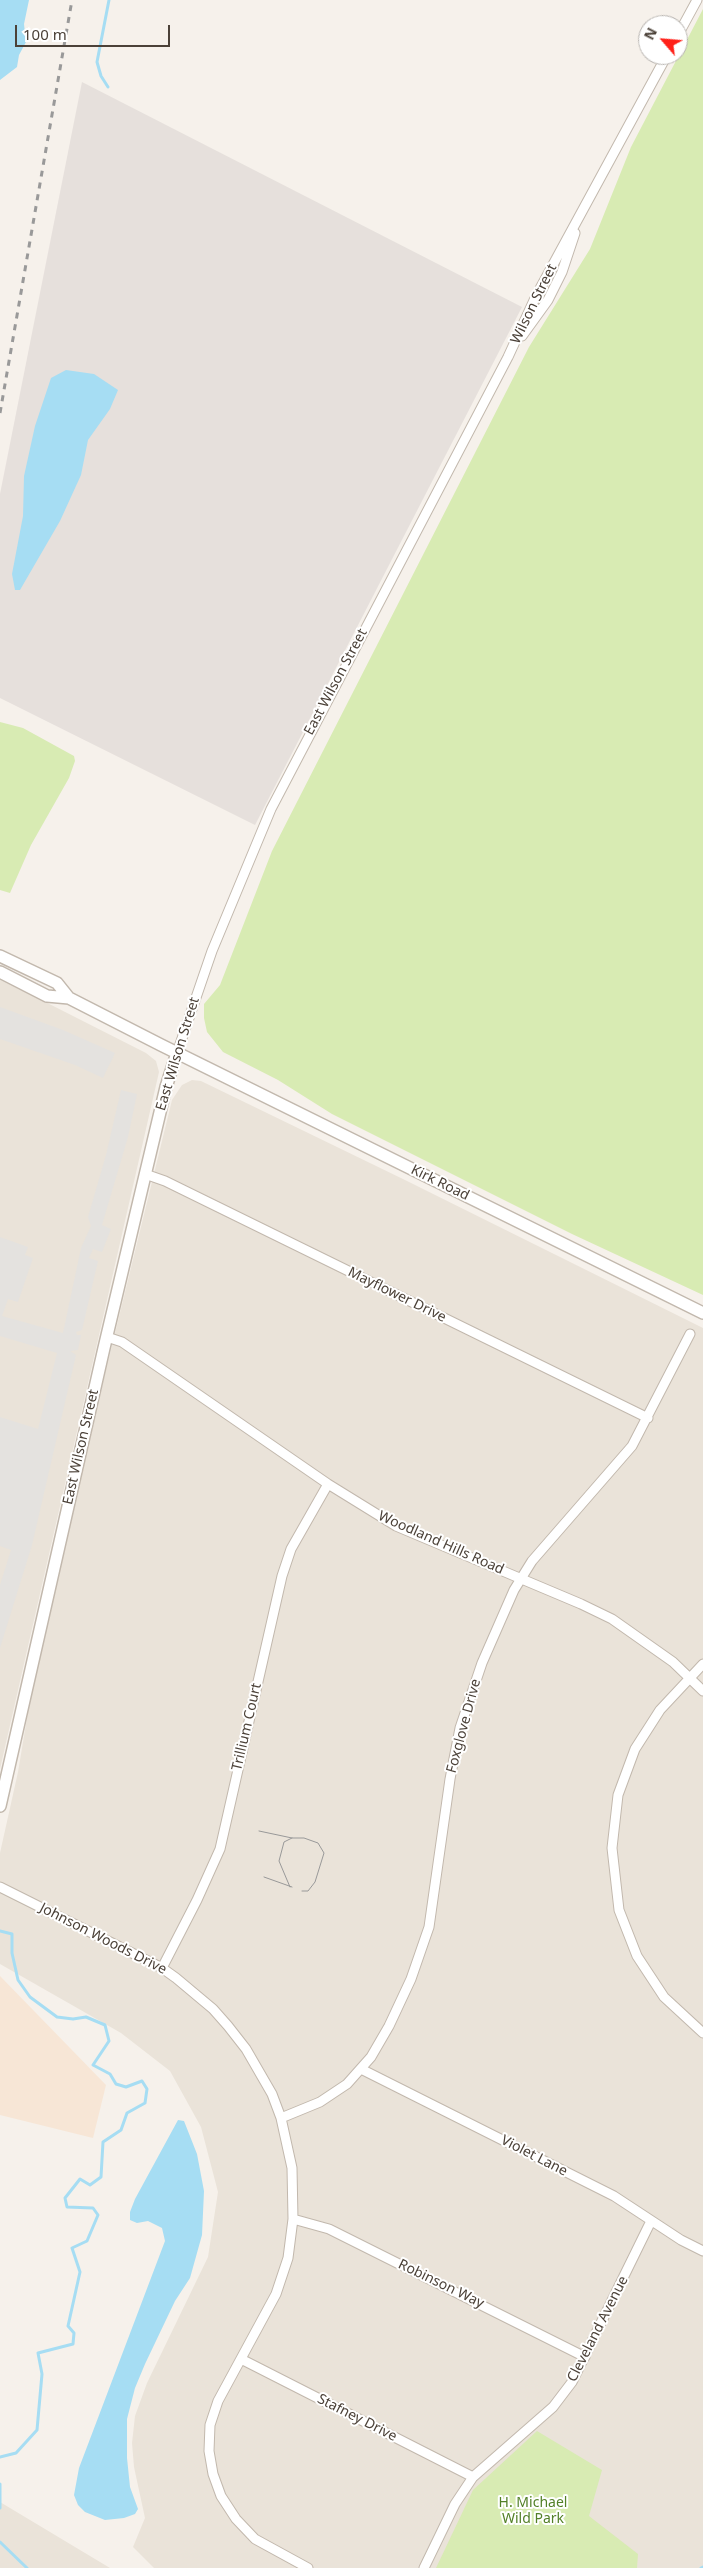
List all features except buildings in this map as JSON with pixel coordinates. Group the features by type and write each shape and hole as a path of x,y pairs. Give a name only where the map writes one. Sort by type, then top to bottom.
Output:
{"street":[{"path":"688,17 697,0"},
{"name":"Wilson Street","path":"508,357 548,300 562,272 578,223 662,65"},
{"name":"East Wilson Street","path":"0,1806 106,1337 145,1174 177,1053 212,951 271,809 508,357"},
{"path":"0,956 57,983 69,998"},
{"path":"0,972 47,996 69,998"},
{"name":"Kirk Road","path":"69,998 703,1313"},
{"name":"Mayflower Drive","path":"145,1174 165,1181 648,1418"},
{"name":"Foxglove Drive","path":"281,2118 330,2096 361,2069 374,2053 389,2026 411,1979 424,1943 432,1910 450,1779 460,1728 482,1663 519,1578 632,1446 690,1334"},
{"name":"Woodland Hills Road","path":"106,1337 122,1342 328,1484 396,1526 612,1619 654,1647 703,1691"},
{"name":"Trillium Court","path":"162,1968 197,1900 220,1849 282,1576 291,1548 328,1484"},
{"path":"703,1664 651,1723 628,1764 616,1808 612,1848 619,1910 637,1956 664,1997 703,2033"},
{"name":"Johnson Woods Drive","path":"0,1887 162,1968 196,1993 228,2026 260,2071 281,2118 292,2168 293,2219 288,2258 276,2294 218,2401 210,2425 209,2451 213,2474 221,2496 236,2519 249,2532 282,2555 308,2568"},
{"name":"Violet Lane","path":"361,2069 614,2196 650,2221 703,2251"},
{"name":"Robinson Way","path":"293,2219 329,2229 586,2357"},
{"name":"Cleveland Avenue","path":"424,2568 455,2504 473,2477 553,2407 572,2382 586,2357 650,2221"},
{"name":"Stafney Drive","path":"241,2359 473,2477"}],"shaded area":[{"path":"82,82 522,307 255,825 0,698 0,494"},
{"path":"0,979 146,1053 156,1061 159,1072 0,1769"},
{"path":"0,1007 63,1030 115,1053 103,1078 75,1065 0,1039"},
{"path":"192,1080 201,1081 405,1180 703,1328 703,2568 154,2568 133,2547 145,2518 134,2467 132,2443 135,2416 147,2383 208,2257 218,2192 201,2127 170,2071 121,2033 0,1964 0,1853 18,1772 29,1706 105,1374 172,1100 182,1085"},
{"path":"121,1090 137,1094 128,1137 102,1225 111,1229 102,1252 93,1249 89,1258 98,1261 82,1330 76,1332 77,1335 81,1335 78,1350 70,1351 76,1355 32,1545 0,1648 0,1585 11,1550 0,1546 0,1417 38,1429 57,1353 0,1336 0,1237 28,1247 25,1255 33,1258 18,1302 8,1299 2,1316 63,1333 81,1248 91,1226 88,1217 106,1155"},
{"path":"0,1976 106,2085 93,2138 0,2115"},
{"path":"0,2502 110,2568 0,2568"}],"green space":[{"path":"703,9 703,1295 572,1234 332,1114 278,1080 223,1052 207,1032 204,1018 204,1004 220,985 272,851 529,347 590,249 631,147 674,65 688,65 688,38"},
{"path":"0,722 23,728 74,756 75,761 69,778 31,845 10,893 0,890"},
{"name":"H. Michael Wild Park","path":"537,2431 602,2470 589,2516 638,2554 637,2568 436,2568 473,2490"}],"water":[{"path":"0,0 29,0 24,24 26,42 19,55 17,67 0,80"},
{"path":"66,370 94,374 118,390 110,409 88,440 81,475 60,521 20,590 15,590 12,574 23,516 24,476 35,426 51,378"},
{"path":"178,2120 184,2121 197,2154 204,2191 202,2235 190,2278 175,2301 145,2364 135,2388 127,2419 127,2458 130,2487 138,2509 135,2514 124,2518 105,2520 85,2512 78,2505 74,2495 79,2468 165,2241 162,2228 148,2221 137,2223 130,2220 130,2212 135,2199"}],"waterway":[{"path":"108,87 101,76 97,62 109,0"},
{"path":"0,1931 12,1934 12,1953 18,1980 30,1997 57,2017 73,2019 86,2017 105,2025 109,2041 93,2065 110,2074 116,2084 126,2087 142,2081 147,2089 145,2103 127,2113 121,2130 103,2142 101,2177 90,2185 80,2179 65,2198 67,2207 93,2208 98,2215 87,2241 72,2248 80,2272 68,2326 74,2333 73,2344 38,2353 42,2374 37,2430 16,2453 0,2457"},
{"path":"0,2484 0,2508"},
{"path":"0,2542 27,2568"}],"tram line":[{"path":"259,1831 292,1838 304,1838 318,1843 324,1853 315,1882 308,1891 302,1891"},
{"path":"290,1887 279,1861 284,1842 292,1838"},
{"path":"264,1877 292,1887"}],"railway":[{"path":"0,413 72,0"}]}
